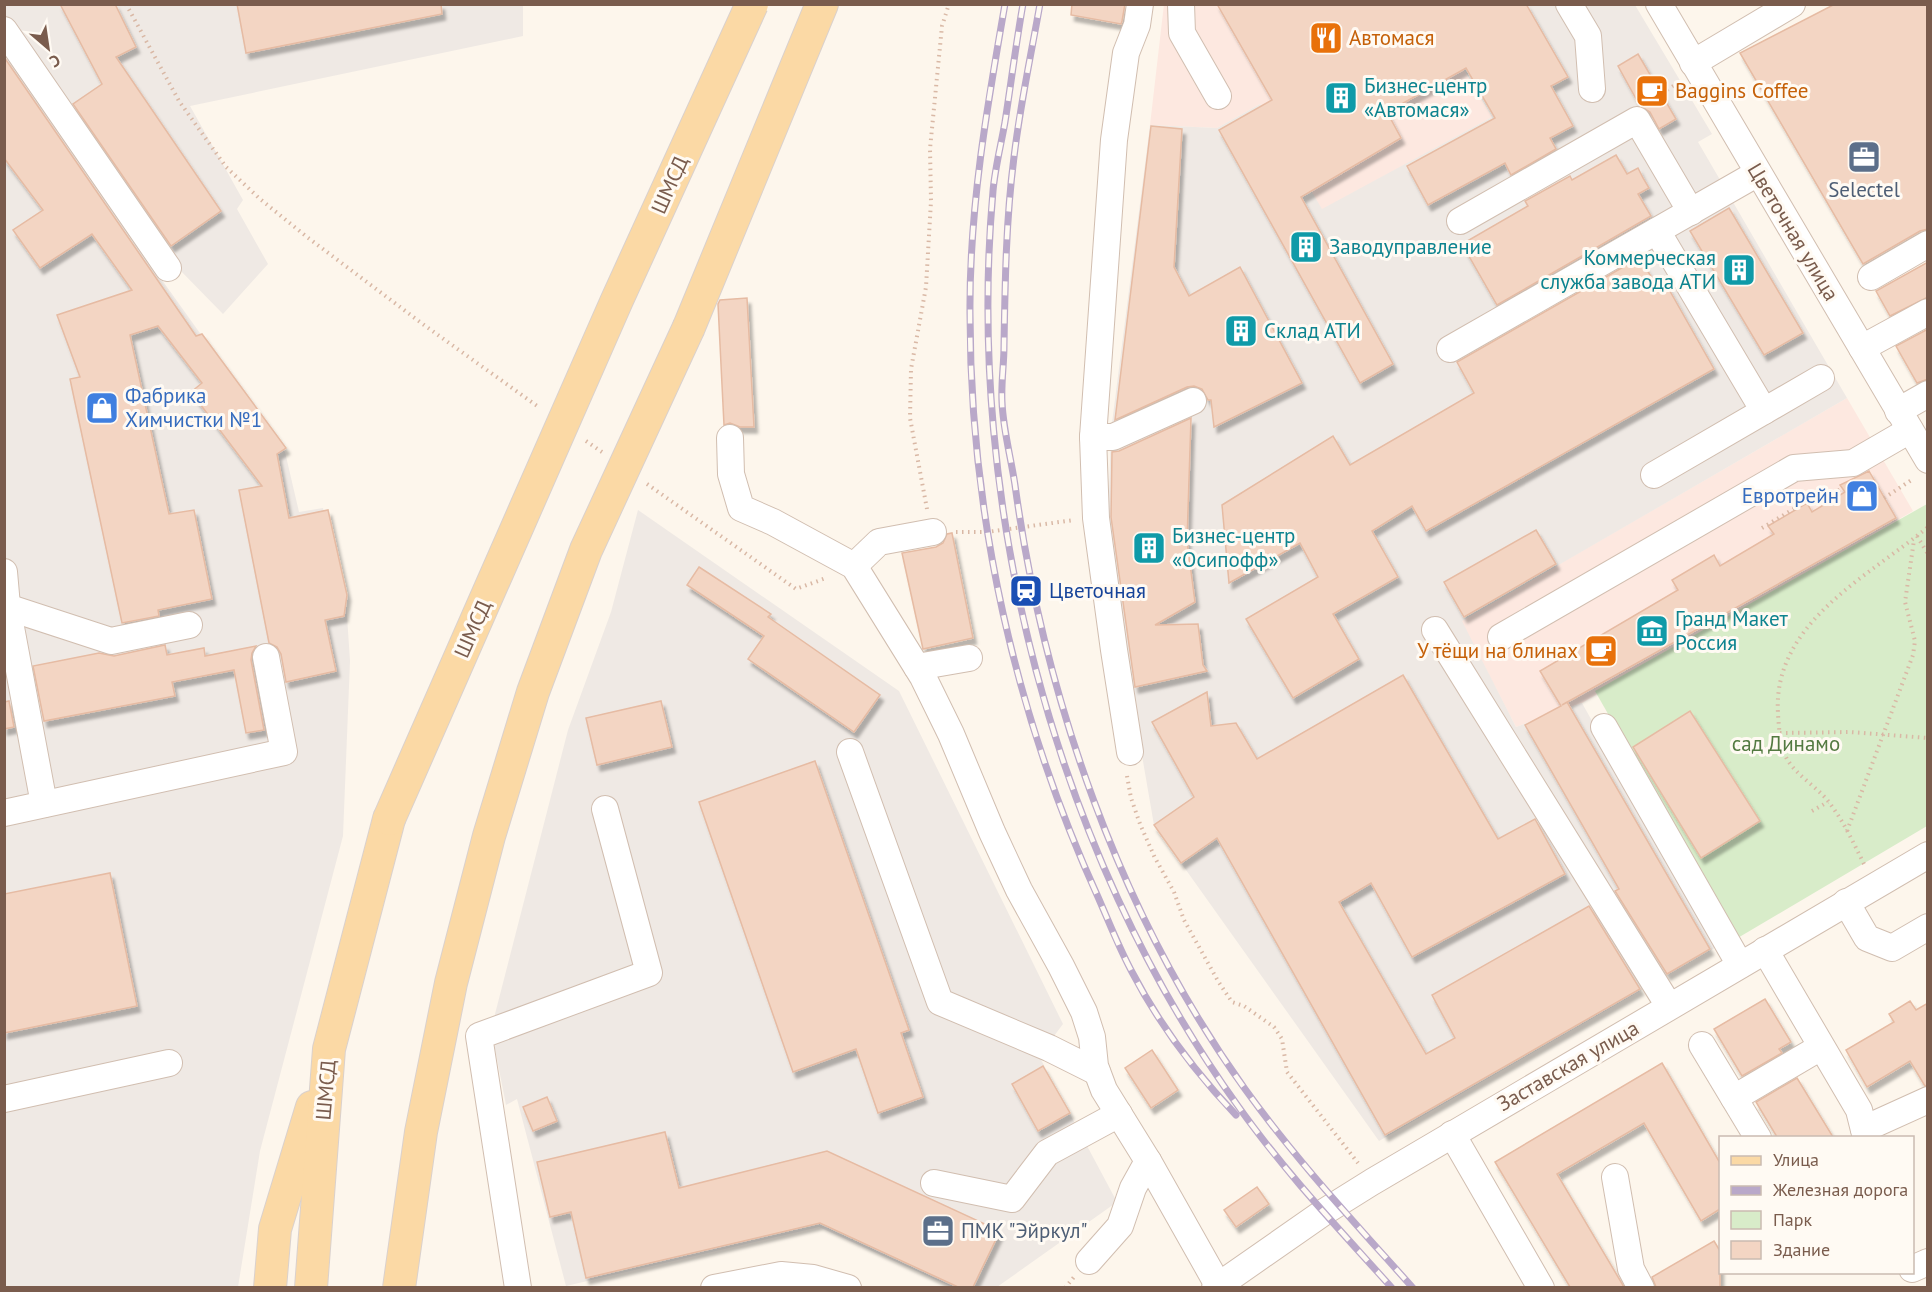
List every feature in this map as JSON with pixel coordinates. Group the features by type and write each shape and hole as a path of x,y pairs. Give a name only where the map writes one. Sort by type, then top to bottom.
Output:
{"main road":[{"name":"ШМСД","path":"310,1287 329,1049 389,819 608,322 752,4"},
{"path":"399,1287 421,1132 451,983 489,836 533,692 586,550 689,327 822,4"},
{"path":"270,1287 275,1229 329,1049"}],"street":[{"path":"1130,752 1096,518 1093,437 1114,140 1126,53 1137,25 1140,4"},
{"path":"1181,4 1182,33 1218,96"},
{"path":"1569,4 1587,36 1592,89"},
{"name":"Цветочная улица","path":"1659,4 1688,71 1758,173 1904,419 1922,469"},
{"path":"1688,71 1792,4"},
{"path":"4,30 168,268"},
{"path":"1460,221 1637,120 1691,212"},
{"path":"1450,349 1758,173"},
{"path":"1657,231 1764,411"},
{"path":"1871,277 1928,244"},
{"path":"1862,348 1928,312"},
{"path":"1654,475 1821,378"},
{"path":"1501,637 1794,468 1818,466 1904,419 1928,394"},
{"path":"1093,437 1113,437 1193,401"},
{"path":"730,438 731,474 741,508 773,522 854,566 916,667 951,734 1019,890 1081,1005 1092,1037 1097,1072 1104,1090 1148,1161 1217,1286"},
{"path":"854,566 879,542 933,532"},
{"path":"4,572 6,606 44,804"},
{"path":"6,606 111,641 189,625"},
{"path":"1435,630 1669,1006"},
{"path":"4,813 284,752 266,657"},
{"path":"916,667 969,658"},
{"path":"1604,727 1740,965"},
{"path":"850,752 940,1002 1049,1048 1097,1072"},
{"path":"518,1287 479,1036 649,973 605,809"},
{"name":"Заставская улица","path":"1217,1286 1337,1203 1928,855"},
{"path":"1846,902 1867,938 1892,948 1928,927"},
{"path":"1765,950 1859,1110 1865,1133 1928,1100"},
{"path":"1702,1046 1757,1136"},
{"path":"1734,1098 1821,1047"},
{"path":"4,1099 169,1063"},
{"path":"934,1183 1012,1199 1047,1153 1119,1114"},
{"path":"1452,1134 1541,1287"},
{"path":"1089,1261 1120,1226 1133,1188 1148,1161"},
{"path":"1615,1177 1630,1269 1641,1287"},
{"path":"1914,1269 1928,1262"},
{"path":"714,1287 781,1275 813,1278 848,1287"}],"path":[{"path":"126,4 179,101 226,167 260,199 307,237 547,413"},
{"path":"933,532 910,418 911,369 926,287 931,201 930,149 942,26 949,4"},
{"path":"1662,93 1688,71"},
{"path":"584,440 603,453"},
{"path":"1884,498 1922,469"},
{"path":"641,480 796,590 854,566"},
{"path":"1821,492 1825,499 1843,488"},
{"path":"968,532 987,532 1062,522"},
{"path":"1866,867 1828,802 1792,767 1785,755 1778,707 1780,684 1787,661 1796,644 1820,613 1837,597 1928,527"},
{"path":"1916,537 1928,554"},
{"path":"1847,831 1914,648 1915,641 1905,602 1916,537"},
{"path":"1780,733 1820,731 1928,738"},
{"path":"1130,752 1127,776 1131,798 1140,824 1174,892 1184,920 1232,1002 1244,1006 1274,1027 1282,1039 1287,1072 1360,1165"},
{"path":"1812,811 1828,802"}],"shaded area":[{"path":"1164,4 1425,5 1492,117 1322,210 1260,104 1217,128 1150,125"},
{"path":"5,5 523,5 523,36 190,106 243,200 237,209 268,264 223,314 176,266 162,280 285,452 299,512 323,508 346,601 350,661 343,836 260,1151 238,1287 5,1288"},
{"path":"1425,5 1635,5 1712,134 1698,142 1847,398 1462,621 1516,727 1582,703 1718,946 1379,1141 1154,825 1107,553 1111,431 1150,125 1217,128 1260,104 1322,209 1492,117"},
{"path":"1847,398 1913,511 1582,703 1516,727 1461,621"},
{"path":"638,510 899,691 1063,1024 1039,1056 1117,1202 997,1287 952,1287 819,1227 566,1286 517,1099 506,1105 494,1044 495,1014 568,730 611,612"}],"green space":[{"name":"сад Динамо","path":"1927,504 1927,826 1736,939 1595,691"}],"building":[{"path":"60,4 115,4 136,47 116,57 221,211 171,246 73,104 102,84"},
{"path":"237,4 441,4 442,14 246,53"},
{"path":"1072,4 1125,4 1121,24 1071,15"},
{"path":"1217,4 1526,4 1568,77 1551,86 1573,126 1550,138 1556,149 1511,175 1505,163 1428,205 1407,166 1495,118 1466,68 1387,112 1401,138 1301,197 1393,364 1360,383 1219,130 1272,100"},
{"name":"Selectel","path":"1835,4 1928,4 1928,229 1920,231 1863,264 1740,53"},
{"path":"1638,54 1676,119 1659,129 1650,112 1640,106 1618,66"},
{"path":"4,57 196,336 202,334 286,448 277,454 289,518 328,510 347,595 344,616 325,620 336,671 286,682 281,654 277,647 269,643 239,490 262,486 191,392 202,383 158,326 130,335 169,514 194,510 212,599 158,610 159,616 122,623 70,379 80,377 57,315 132,290 92,234 40,268 13,230 43,210 4,158"},
{"path":"1151,126 1182,129 1174,267 1189,296 1240,267 1302,383 1214,427 1211,400 1208,400 1202,389 1194,386 1187,387 1115,420"},
{"path":"1616,155 1627,174 1638,168 1649,188 1638,194 1651,216 1497,305 1462,244 1528,206 1525,201 1570,176 1572,180"},
{"name":"Коммерческая служба завода АТИ","path":"1729,208 1803,333 1764,355 1690,231"},
{"path":"1639,258 1658,287 1667,286 1714,369 1426,531 1412,506 1372,531 1398,577 1333,614 1359,659 1293,698 1246,619 1318,577 1300,543 1229,583 1222,505 1333,436 1350,465 1474,393 1457,362"},
{"path":"1928,262 1928,297 1890,316 1876,291"},
{"path":"747,298 754,427 740,427 730,423 724,425 718,304 720,300"},
{"path":"1928,329 1928,379 1917,383 1896,346"},
{"name":"Бизнес-центр «Осипофф»","path":"1191,418 1187,541 1195,602 1155,625 1198,624 1203,665 1207,671 1135,687 1111,517 1112,452 1119,451"},
{"path":"1869,471 1896,518 1567,702 1710,949 1667,974 1615,891 1619,889 1525,725 1561,706 1540,671 1678,590 1672,580 1714,555 1720,566 1774,534 1768,526 1807,503 1812,512 1845,492 1840,485"},
{"path":"1536,530 1556,564 1464,617 1444,582"},
{"path":"952,533 973,638 923,649 902,553 936,547 943,543 947,534"},
{"path":"699,567 771,614 768,617 880,695 854,732 748,659 764,636 687,585"},
{"path":"165,645 167,655 204,648 205,656 256,646 251,660 264,730 246,733 234,670 172,682 175,696 44,721 33,666 99,653 114,656"},
{"path":"1403,675 1498,839 1535,819 1565,874 1412,957 1371,883 1339,902 1426,1054 1455,1038 1432,995 1589,906 1640,989 1385,1135 1217,838 1181,863 1154,825 1194,797 1152,722 1207,692 1211,726 1236,723 1257,759"},
{"path":"9,701 14,727 4,729 4,702"},
{"path":"661,701 672,747 597,765 586,718"},
{"path":"1690,711 1760,821 1701,858 1633,747"},
{"path":"815,761 909,1030 901,1033 923,1097 878,1113 856,1049 793,1072 699,802"},
{"path":"110,873 137,1006 4,1033 4,894"},
{"path":"1765,999 1791,1042 1779,1049 1782,1053 1742,1076 1714,1029"},
{"path":"1910,1001 1916,1010 1928,1003 1928,1085 1925,1086 1910,1061 1867,1087 1846,1050 1894,1022 1889,1014"},
{"path":"1152,1050 1178,1090 1151,1108 1125,1068"},
{"path":"1662,1063 1719,1161 1719,1210 1701,1221 1644,1123 1557,1174 1624,1287 1570,1287 1495,1162"},
{"path":"1043,1066 1070,1113 1038,1131 1012,1084"},
{"path":"1797,1078 1832,1136 1776,1136 1756,1102"},
{"path":"547,1097 557,1121 533,1131 523,1107"},
{"path":"665,1132 679,1188 827,1151 1000,1231 973,1287 958,1287 820,1223 586,1278 571,1212 550,1217 537,1162"},
{"path":"1257,1187 1269,1204 1236,1227 1224,1210"},
{"path":"1714,1241 1719,1249 1720,1287 1656,1287 1652,1277"}],"railway":[{"path":"1005,4 976,197 970,275 972,389 978,464 1003,613 1021,686 1043,757 1069,828 1123,954 1166,1029 1192,1065 1236,1115"},
{"path":"1023,4 994,182 988,310 994,430 1010,551 1036,670 1072,787 1118,899 1173,1006 1238,1106 1274,1154 1392,1288"},
{"path":"1040,4 1019,119 1011,180 1006,251 1002,402 1005,433 1028,565 1046,644 1068,723 1094,801 1125,877 1160,951 1200,1022 1245,1089 1285,1141 1326,1191 1413,1288"}],"place":[{"name":"Автомася","path":"1326,38"},
{"name":"Baggins Coffee","path":"1652,91"},
{"name":"Бизнес-центр «Автомася»","path":"1341,98"},
{"name":"Selectel","path":"1864,157"},
{"name":"Заводуправление","path":"1306,247"},
{"name":"Коммерческая служба завода АТИ","path":"1739,270"},
{"name":"Склад АТИ","path":"1241,331"},
{"name":"Фабрика Химчистки №1","path":"102,408"},
{"name":"Евротрейн","path":"1862,496"},
{"name":"Бизнес-центр «Осипофф»","path":"1149,548"},
{"name":"Цветочная","path":"1026,591"},
{"name":"Гранд Макет Россия","path":"1652,631"},
{"name":"У тёщи на блинах","path":"1601,651"},
{"name":"ПМК \"Эйркул\"","path":"938,1231"}]}
